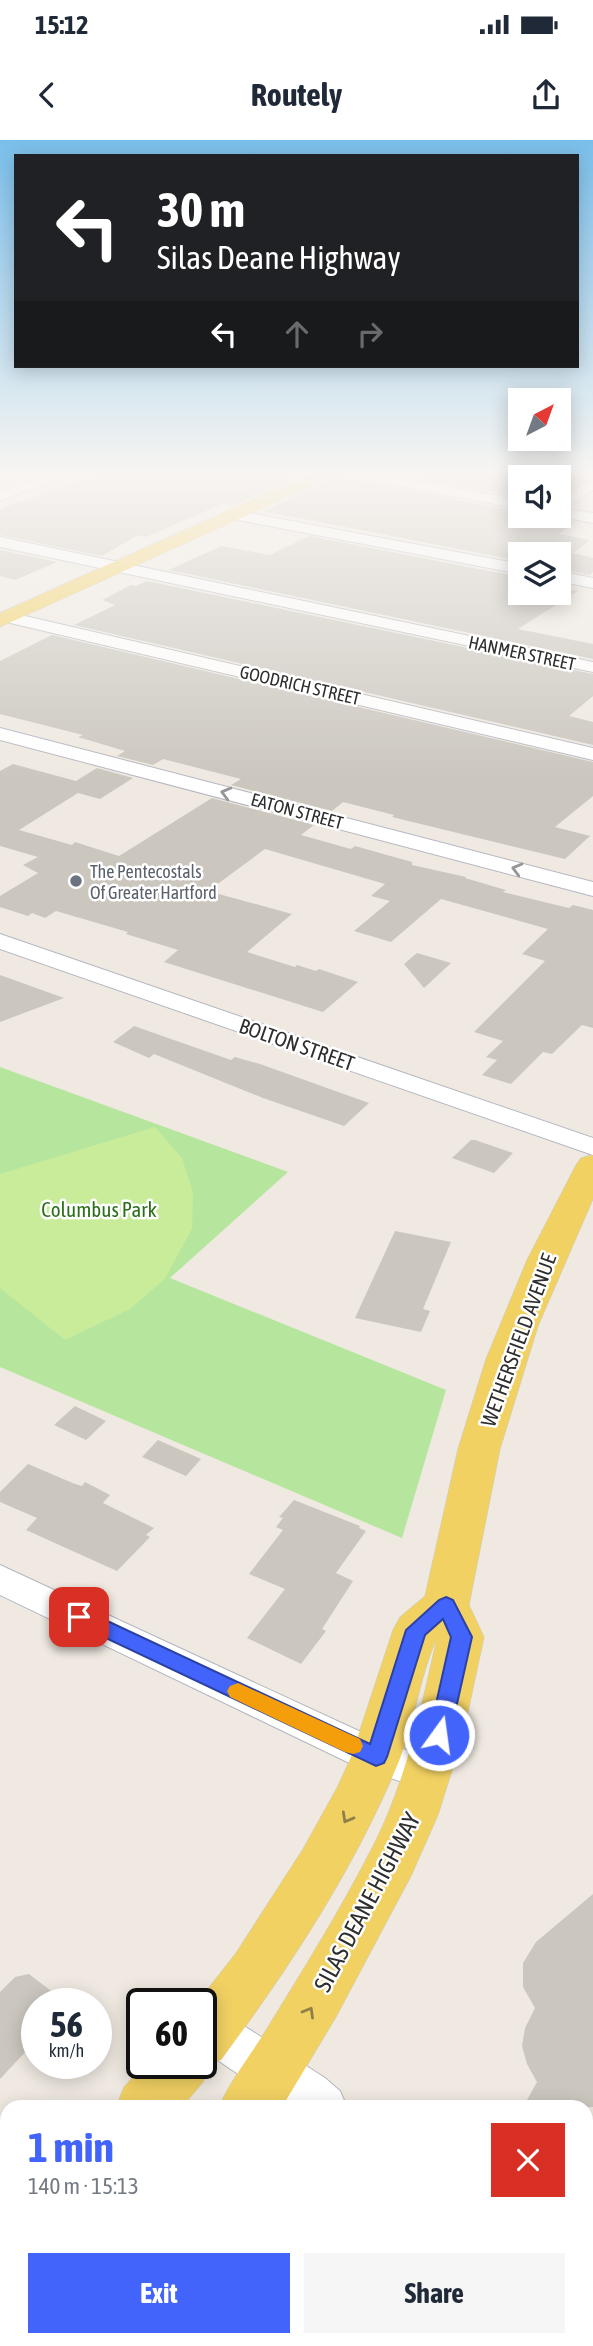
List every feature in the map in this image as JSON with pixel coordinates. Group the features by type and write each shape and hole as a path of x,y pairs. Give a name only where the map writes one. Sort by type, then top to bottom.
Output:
{"main road":[{"path":"4,619 103,574"},
{"name":"WETHERSFIELD AVENUE","path":"446,1605 481,1444 502,1371 540,1273 593,1165"},
{"path":"217,2020 255,1971 288,1921 355,1805 376,1757 416,1630 446,1605"},
{"name":"SILAS DEANE HIGHWAY","path":"261,2089 393,1860 428,1773 461,1637 446,1605"},
{"path":"151,2100 169,2079"}],"street":[{"name":"HANMER STREET","path":"151,574 593,667"},
{"path":"571,579 593,583"},
{"name":"GOODRICH STREET","path":"4,619 593,754"},
{"name":"EATON STREET","path":"0,734 593,889"},
{"name":"BOLTON STREET","path":"0,942 593,1147"},
{"path":"0,1579 376,1757 428,1773"},
{"path":"217,2058 261,2089 299,2100"}],"green space":[{"name":"Columbus Park","path":"0,1067 288,1172 170,1278 446,1390 402,1538 0,1367"},
{"path":"155,1127 182,1158 193,1193 192,1229 164,1280 130,1309 65,1340 0,1288 0,1174"}],"building":[{"path":"0,574 29,574 15,580"},
{"path":"188,574 504,574 508,575 508,605 556,605 518,629 593,644 593,659"},
{"path":"147,581 593,674 593,696 569,716 593,722 593,745 74,625 115,605 102,600 131,585 136,586"},
{"path":"52,635 593,762 593,796 555,827 590,836 565,859 392,817 394,815 343,802 332,811 231,785 241,779 163,759 153,765 117,756 125,751 78,737 83,735 0,714 0,661"},
{"path":"13,764 76,781 97,768 133,778 100,799 78,793 19,830 72,845 75,842 119,856 212,798 314,825 301,835 351,849 355,846 412,862 412,865 466,877 506,890 503,892 569,908 573,905 593,910 593,1028 582,1025 552,1054 543,1052 511,1084 482,1075 497,1060 486,1057 503,1041 474,1032 545,961 522,954 548,929 441,899 391,942 354,931 390,901 371,896 385,884 265,849 208,891 292,914 247,952 295,967 297,965 316,971 319,969 358,982 323,1012 164,962 178,950 126,934 128,932 56,911 45,918 0,907 0,896 38,873 23,865 38,857 0,846 0,771"},
{"path":"417,953 451,963 424,988 404,964"},
{"path":"0,975 64,998 0,1022"},
{"path":"134,1026 231,1060 235,1057 260,1064 369,1103 344,1126 263,1098 154,1054 149,1058 113,1042"},
{"path":"471,1140 513,1153 494,1173 452,1158"},
{"path":"395,1231 451,1242 423,1309 430,1311 421,1332 355,1318"},
{"path":"75,1406 106,1421 86,1440 54,1425"},
{"path":"158,1440 201,1459 186,1476 142,1457"},
{"path":"28,1464 75,1484 82,1486 85,1482 110,1495 103,1503 154,1528 146,1535 150,1537 117,1571 26,1530 37,1518 0,1502 0,1492"},
{"path":"294,1500 360,1526 359,1528 366,1531 336,1573 353,1581 322,1629 326,1631 301,1664 247,1638 285,1589 249,1574 283,1530 276,1527 283,1518 279,1517"},
{"path":"593,1894 593,2100 527,2100 537,2082 527,2064 522,2046 525,2028 535,2008 523,1987 523,1963 536,1942"},
{"path":"29,1974 47,1988 21,1988 21,2056 0,2079 0,1992 15,1977"}],"slow traffic":[{"path":"238,1691 353,1746"}],"place":[{"name":"The Pentecostals Of Greater Hartford","path":"76,881"}],"route":[{"path":"79,1617 376,1757 416,1630 446,1605 461,1637 439,1735"}]}
